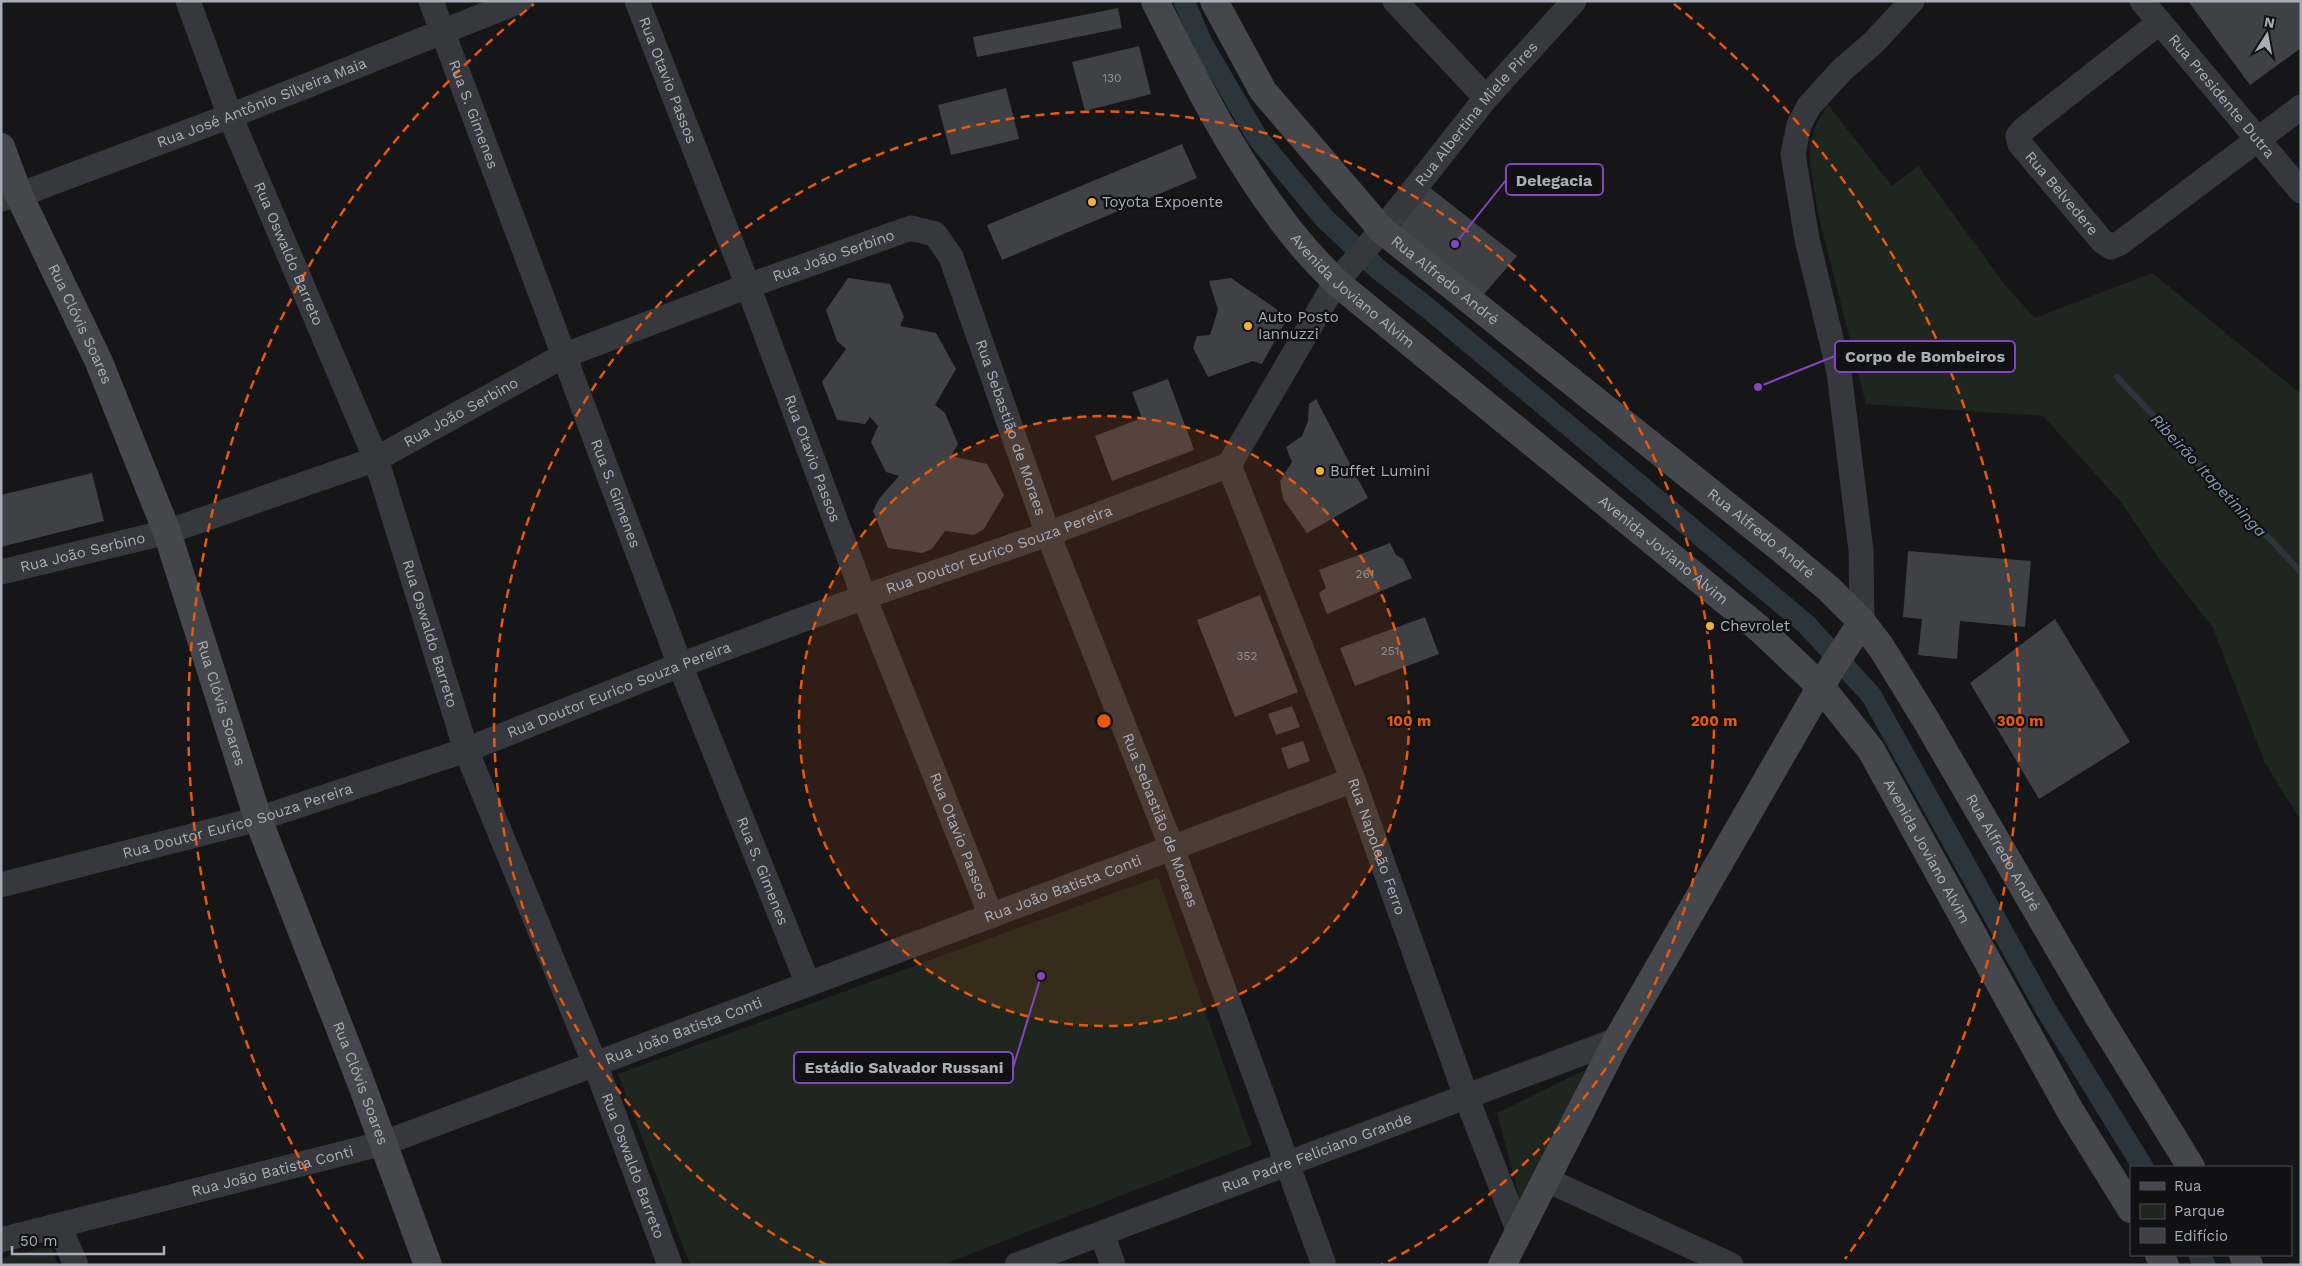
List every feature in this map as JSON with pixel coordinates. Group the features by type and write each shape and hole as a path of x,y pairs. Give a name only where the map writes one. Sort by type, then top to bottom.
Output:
{"main road":[{"name":"Avenida Joviano Alvim","path":"1155,1 1242,163 1300,243 1344,274 1761,630 1790,658 1826,678 1850,723 1871,750 2072,1114 2130,1208"},
{"name":"Rua Alfredo André","path":"1214,1 1263,91 1379,234 1780,548 1829,589 1857,629 1881,647 1926,720 2097,1014 2190,1166"},
{"name":"Rua Clóvis Soares","path":"1,147 10,197 99,362 167,532 258,819 384,1143 428,1265"},
{"path":"1502,1265 1518,1230 1617,1040 1802,719 1857,629"},
{"path":"1790,658 1800,678 1803,697 1802,719"},
{"path":"1802,719 1831,716 1850,723"}],"street":[{"name":"Rua Oswaldo Barreto","path":"188,1 230,116 376,459 466,750 595,1064 670,1265"},
{"name":"Rua S. Gimenes","path":"431,1 680,665 808,984"},
{"name":"Rua José Antônio Silveira Maia","path":"10,197 230,116 520,1"},
{"name":"Rua Otavio Passos","path":"637,1 748,286 864,597 991,916"},
{"path":"1395,1 1486,98"},
{"name":"Rua Albertina Miele Pires","path":"1228,466 1344,274 1379,234 1486,98 1574,1"},
{"path":"1857,629 1861,550 1840,372 1807,239 1793,154 1799,124 1809,106 1842,70 1874,42 1912,1"},
{"name":"Rua Presidente Dutra","path":"2142,1 2301,191"},
{"name":"Rua Belvedere","path":"2160,22 2024,129 2018,136 2020,144 2102,241 2111,247 2120,243 2258,141"},
{"path":"2258,141 2301,107"},
{"name":"Rua João Serbino","path":"1,572 167,532 376,459 563,356 748,286 911,228"},
{"name":"Rua Sebastião de Moraes","path":"911,228 935,234 951,256 1048,534 1172,848 1324,1265"},
{"name":"Rua Doutor Eurico Souza Pereira","path":"1,885 258,819 466,750 680,665 864,597 1048,534 1228,466"},
{"name":"Rua Napoleão Ferro","path":"1228,466 1353,780 1466,1096 1518,1230"},
{"name":"Rua João Batista Conti","path":"1,1240 384,1143 1353,780"},
{"name":"Rua Padre Feliciano Grande","path":"1017,1265 1617,1040"},
{"path":"1545,1180 1731,1265"},
{"path":"59,1226 76,1265"},
{"path":"1102,1234 1114,1265"}],"green space":[{"path":"1828,105 1892,186 1918,166 2005,285 2035,318 2152,273 2301,394 2301,821 2265,763 2213,628 2161,561 2120,501 2043,416 1866,404 1817,209 1810,163 1810,144 1817,123"},
{"path":"1158,877 1252,1145 942,1265 690,1265 618,1074"},
{"path":"1585,1070 1540,1165 1520,1200 1497,1113"},
{"path":"51,1246 58,1265 1,1265 1,1258"}],"building":[{"path":"2188,1 2301,1 2301,48 2250,85"},
{"path":"1118,8 1122,28 977,57 973,37"},
{"path":"1139,46 1151,94 1085,111 1072,62"},
{"path":"1006,88 1019,139 951,155 938,105"},
{"name":"Toyota Expoente","path":"1182,144 1197,178 1002,260 987,225"},
{"path":"1429,187 1517,256 1478,301 1394,233"},
{"path":"848,278 890,284 904,317 900,326 936,333 956,369 935,405 945,413 958,444 951,456 987,464 1004,495 984,529 974,535 945,531 932,549 922,553 888,548 873,511 879,499 899,476 886,472 871,442 878,426 870,417 865,424 837,420 822,382 846,349 837,341 826,310"},
{"name":"Auto Posto Iannuzzi","path":"1231,278 1288,317 1262,364 1253,361 1208,377 1193,348 1197,336 1210,335 1218,310 1209,281"},
{"path":"1168,379 1194,450 1112,481 1095,436 1142,418 1132,392"},
{"name":"Buffet Lumini","path":"1316,399 1368,498 1307,533 1283,499 1280,481 1292,462 1286,447 1302,436 1308,421 1309,404"},
{"path":"92,473 104,521 1,547 1,495"},
{"path":"1390,543 1396,555 1403,559 1412,578 1327,614 1319,593 1326,588 1319,570"},
{"path":"1908,551 2031,561 2025,627 1960,621 1957,659 1918,655 1922,619 1903,617"},
{"path":"1260,595 1298,692 1235,717 1197,620"},
{"path":"1425,617 1439,654 1355,686 1340,648"},
{"path":"2055,619 2130,742 2039,799 1970,683"},
{"path":"1292,706 1300,727 1276,735 1268,714"},
{"path":"1303,741 1310,761 1288,769 1281,748"}],"waterway":[{"path":"1184,1 1202,43 1257,137 1324,218 1379,270 1429,309 1806,624 1871,695 2045,1008 2142,1166"},
{"name":"Ribeirão Itapetininga","path":"2117,377 2301,572"},
{"path":"2200,1256 2205,1265"}],"place":[{"name":"Toyota Expoente","path":"1092,202"},
{"name":"Delegacia","path":"1455,244"},
{"name":"Auto Posto Iannuzzi","path":"1248,326"},
{"name":"Corpo de Bombeiros","path":"1758,387"},
{"name":"Buffet Lumini","path":"1320,471"},
{"name":"Chevrolet","path":"1710,626"},
{"name":"Estádio Salvador Russani","path":"1041,976"}]}
